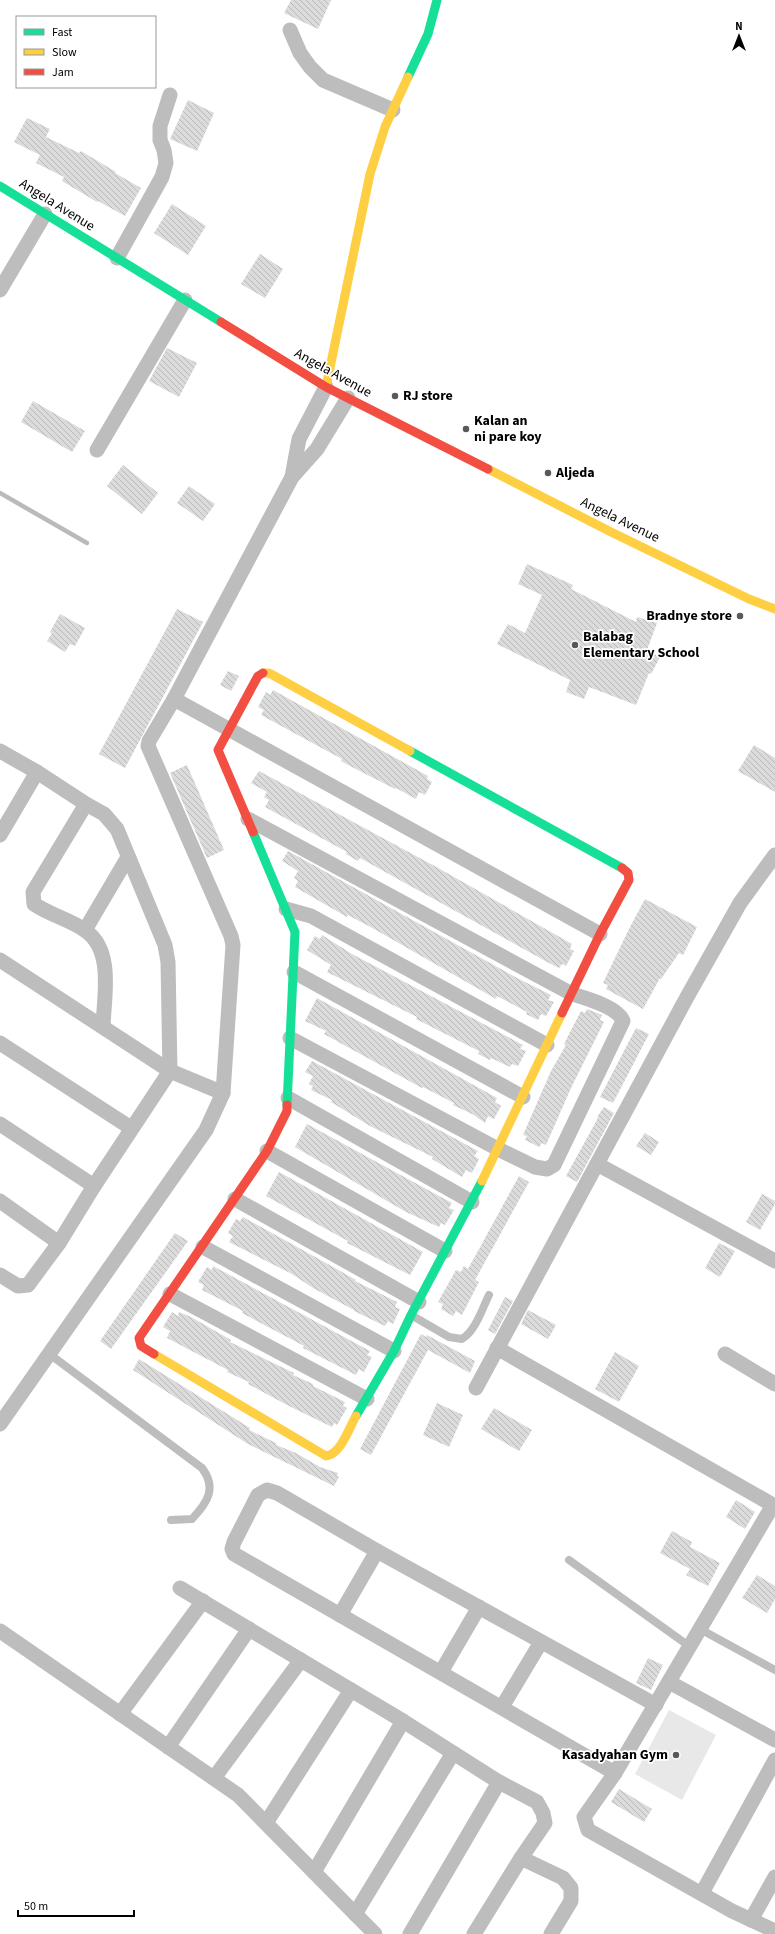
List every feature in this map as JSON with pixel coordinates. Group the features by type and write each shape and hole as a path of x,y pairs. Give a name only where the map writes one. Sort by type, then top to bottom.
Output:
{"street":[{"path":"292,477 299,439 326,387 370,174 385,127 428,34 437,0"},
{"path":"290,30 300,53 310,67 323,80 393,110"},
{"path":"117,258 162,177 166,163 164,150 160,140 160,126 170,95"},
{"name":"Angela Avenue","path":"0,186 326,387 611,532 749,599 775,609"},
{"path":"0,290 45,214"},
{"path":"97,450 185,300"},
{"path":"0,1424 48,1353 206,1130 223,1093 232,945 231,936 148,746 149,740 174,699 226,604 292,477 317,449 348,398"},
{"path":"263,673 269,673 628,873 628,880 600,934 472,1202 445,1250 394,1351 338,1450 332,1455 326,1456 140,1346 139,1338 267,1151 287,1111 295,932 248,819 218,750 258,676 263,673"},
{"path":"174,699 600,934"},
{"path":"0,751 37,772 104,814 117,829 165,945 168,962 170,1071 131,1128 59,1243 28,1285 18,1286 0,1275"},
{"path":"0,835 37,772"},
{"path":"86,804 33,896 34,904 85,930 99,947 104,964 103,1026"},
{"path":"248,819 572,994 600,1004 622,1017 623,1021 554,1165 547,1169 535,1167 498,1150 290,1038"},
{"path":"476,1388 730,919 775,855"},
{"path":"85,930 128,857"},
{"path":"286,909 311,916 547,1045"},
{"path":"0,960 170,1071 223,1093"},
{"path":"294,972 523,1096"},
{"path":"0,1043 131,1128"},
{"path":"288,1098 472,1202"},
{"path":"0,1124 94,1186"},
{"path":"267,1151 445,1250"},
{"path":"596,1164 775,1261"},
{"path":"235,1199 415,1309"},
{"path":"0,1201 59,1243"},
{"path":"202,1247 394,1351"},
{"path":"170,1294 367,1399"},
{"path":"497,1348 773,1505 615,1773 584,1817 588,1830 751,1920 775,1931"},
{"path":"725,1354 775,1384"},
{"path":"615,1773 234,1554 232,1550 234,1542 258,1496 267,1490 277,1493 377,1551 656,1705"},
{"path":"340,1614 377,1551"},
{"path":"180,1588 403,1721 499,1782 536,1802 543,1813 545,1823 521,1858 474,1934"},
{"path":"120,1714 203,1601"},
{"path":"441,1672 479,1607"},
{"path":"168,1747 249,1629"},
{"path":"0,1631 238,1795 375,1934"},
{"path":"502,1707 541,1642"},
{"path":"214,1778 301,1660"},
{"path":"670,1682 775,1740"},
{"path":"266,1823 351,1690"},
{"path":"314,1872 403,1721"},
{"path":"355,1914 453,1753"},
{"path":"702,1893 775,1760"},
{"path":"410,1934 499,1782"},
{"path":"521,1858 563,1878 571,1888 571,1901 552,1934"},
{"path":"751,1920 775,1877"}],"lane":[{"path":"415,1309 449,1337 462,1339 468,1335 489,1295"},
{"path":"48,1353 202,1468 209,1478 210,1491 205,1505 192,1519 171,1520"},
{"path":"569,1560 689,1646"},
{"path":"700,1629 775,1670"}],"shaded area":[{"name":"Kasadyahan Gym","path":"669,1710 716,1735 682,1800 635,1774"}],"building":[{"path":"291,0 331,0 318,29 284,13"},
{"path":"188,100 214,113 197,151 170,139"},
{"path":"27,118 50,129 46,137 79,153 81,151 141,188 125,216 98,201 97,202 62,181 64,177 36,163 40,155 14,142"},
{"path":"172,204 206,226 188,255 154,233"},
{"path":"260,254 283,269 265,298 241,284"},
{"path":"167,348 197,363 179,397 149,381"},
{"path":"33,401 85,431 72,452 21,422"},
{"path":"123,465 158,493 142,514 107,486"},
{"path":"189,486 215,504 203,521 177,503"},
{"path":"527,564 573,585 571,589 636,622 637,617 657,623 647,650 660,657 651,674 649,673 636,705 589,687 584,699 566,692 570,680 497,644 508,624 525,633 542,595 518,584"},
{"path":"177,609 203,622 125,768 99,754"},
{"path":"60,614 85,628 75,646 70,644 65,652 47,641 52,633 50,632"},
{"path":"228,671 239,676 231,691 220,685"},
{"path":"273,690 428,776 427,779 432,782 425,795 419,792 416,799 396,788 395,789 341,761 342,759 261,715 264,710 258,707 266,692 270,695"},
{"path":"754,745 775,758 775,792 738,771"},
{"path":"187,765 224,850 207,858 170,773"},
{"path":"259,771 440,869 572,944 570,949 574,951 566,966 562,964 559,968 549,963 360,858 358,861 346,854 347,852 265,807 269,800 264,797 267,792 251,783"},
{"path":"288,851 517,978 551,995 548,1000 554,1002 546,1016 541,1014 538,1020 526,1014 527,1012 497,996 496,999 376,930 348,915 347,917 295,887 298,881 294,878 298,871 282,861"},
{"path":"645,899 697,927 683,955 679,953 661,979 660,978 643,1009 606,989 608,985 603,983"},
{"path":"322,935 352,954 523,1045 520,1049 526,1051 518,1066 512,1064 510,1067 491,1058 490,1060 478,1054 479,1051 416,1019 417,1017 327,972 331,965 307,950 315,936 320,939"},
{"path":"317,998 497,1098 495,1102 501,1106 494,1119 488,1116 485,1123 474,1115 453,1105 454,1103 423,1087 422,1088 324,1034 326,1031 305,1021"},
{"path":"587,1009 602,1015 600,1020 604,1022 571,1088 546,1145 542,1143 539,1147 525,1140 527,1136 523,1135 551,1071 566,1045 564,1044 581,1011 585,1013"},
{"path":"636,1028 649,1034 613,1103 600,1097"},
{"path":"312,1061 478,1151 474,1156 479,1159 472,1173 466,1170 462,1177 432,1159 433,1157 370,1126 331,1102 332,1100 311,1090 313,1086 309,1084 313,1076 305,1072"},
{"path":"604,1107 614,1113 577,1182 566,1176 598,1118 597,1117"},
{"path":"307,1124 452,1203 449,1208 454,1210 445,1225 441,1223 439,1227 406,1212 295,1147"},
{"path":"645,1133 659,1142 651,1155 636,1146"},
{"path":"279,1172 423,1252 410,1275 347,1243 348,1241 266,1196"},
{"path":"519,1176 529,1182 475,1280 479,1282 462,1315 456,1311 453,1316 441,1309 443,1304 438,1302 456,1270 461,1272 464,1266 468,1269"},
{"path":"762,1194 775,1201 775,1204 760,1230 746,1222"},
{"path":"243,1217 356,1280 355,1281 397,1302 395,1307 400,1309 393,1324 388,1321 385,1326 354,1311 313,1288 292,1274 229,1242 233,1236 228,1233 236,1219 240,1221"},
{"path":"175,1233 188,1241 111,1349 100,1341"},
{"path":"719,1243 735,1251 720,1277 705,1268"},
{"path":"213,1266 370,1351 367,1355 372,1357 364,1372 359,1369 356,1375 303,1348 304,1346 242,1313 243,1311 202,1290 204,1285 198,1282 207,1267 212,1270"},
{"path":"505,1297 513,1301 495,1334 488,1330"},
{"path":"528,1310 556,1325 548,1339 521,1324"},
{"path":"172,1312 178,1316 179,1312 191,1317 231,1340 230,1342 294,1373 293,1375 313,1384 313,1386 345,1402 343,1406 347,1408 337,1425 334,1423 332,1427 289,1406 248,1384 249,1382 227,1372 228,1370 167,1338 170,1331 163,1327"},
{"path":"421,1334 426,1337 427,1335 475,1361 470,1373 428,1350 371,1455 360,1449"},
{"path":"615,1352 639,1366 619,1402 595,1389"},
{"path":"139,1359 250,1428 249,1430 276,1443 276,1445 296,1453 320,1467 338,1473 337,1476 339,1477 334,1486 248,1444 133,1370"},
{"path":"437,1403 463,1415 449,1447 423,1435"},
{"path":"494,1408 532,1430 519,1451 481,1429"},
{"path":"736,1500 755,1512 745,1529 726,1517"},
{"path":"672,1531 692,1542 690,1547 720,1563 708,1586 686,1575 690,1569 660,1553"},
{"path":"757,1575 775,1586 775,1599 767,1613 742,1598"},
{"path":"648,1658 663,1665 651,1690 636,1683"},
{"path":"619,1789 652,1809 644,1822 611,1802"}],"waterway":[{"path":"0,493 87,543"}],"traffic: fast":[{"path":"408,77 428,34 437,0"},
{"path":"0,186 221,322"},
{"path":"410,751 622,868"},
{"path":"253,832 295,932 287,1105"},
{"path":"356,1416 394,1351 411,1315 482,1181"}],"traffic: slow":[{"path":"326,387 370,174 385,127 408,77"},
{"path":"488,469 611,532 749,599 775,609"},
{"path":"263,673 269,673 410,751"},
{"path":"482,1181 562,1013"},
{"path":"154,1354 326,1456 336,1451 340,1446 356,1416"}],"traffic: jam":[{"path":"221,322 326,387 488,469"},
{"path":"253,832 218,750 258,676 263,673"},
{"path":"562,1013 600,934 629,880 628,873 622,868"},
{"path":"154,1354 141,1346 139,1338 267,1151 287,1111 287,1105"}],"place":[{"name":"RJ store","path":"395,396"},
{"name":"Kalan an ni pare koy","path":"466,429"},
{"name":"Aljeda","path":"548,473"},
{"name":"Bradnye store","path":"740,616"},
{"name":"Balabag Elementary School","path":"575,645"},
{"name":"Kasadyahan Gym","path":"676,1755"}]}
